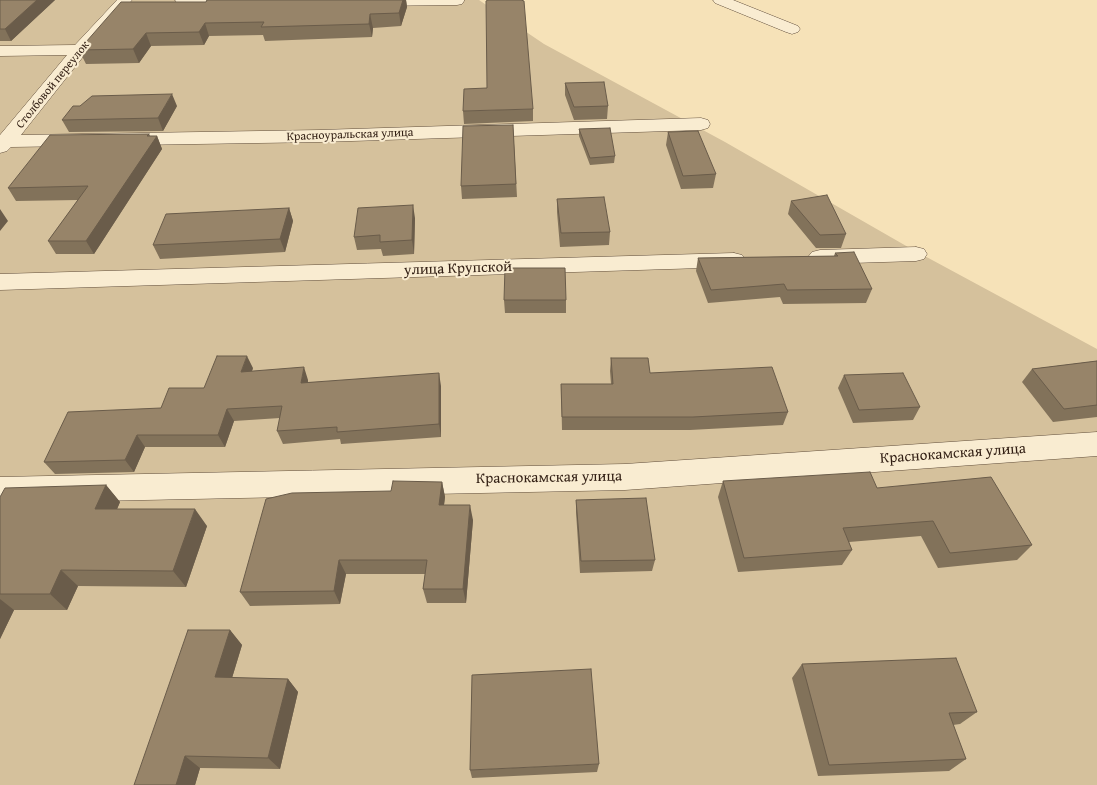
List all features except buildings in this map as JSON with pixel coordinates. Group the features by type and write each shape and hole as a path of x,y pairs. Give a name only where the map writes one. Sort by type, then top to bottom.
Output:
{"street":[{"name":"Столбовой переулок","path":"2,143 80,50 125,0"},
{"path":"182,0 196,4 244,4"},
{"path":"720,0 792,29"},
{"path":"351,2 458,2"},
{"path":"0,51 80,50"},
{"name":"Красноуральская улица","path":"2,143 320,136 701,124"},
{"path":"797,258 916,254"},
{"name":"улица Крупской","path":"0,282 757,259"},
{"name":"Краснокамская улица","path":"0,490 625,477 1097,444"}],"shaded area":[{"path":"0,0 479,0 544,44 725,142 908,247 1097,349 1097,785 0,785"}]}
